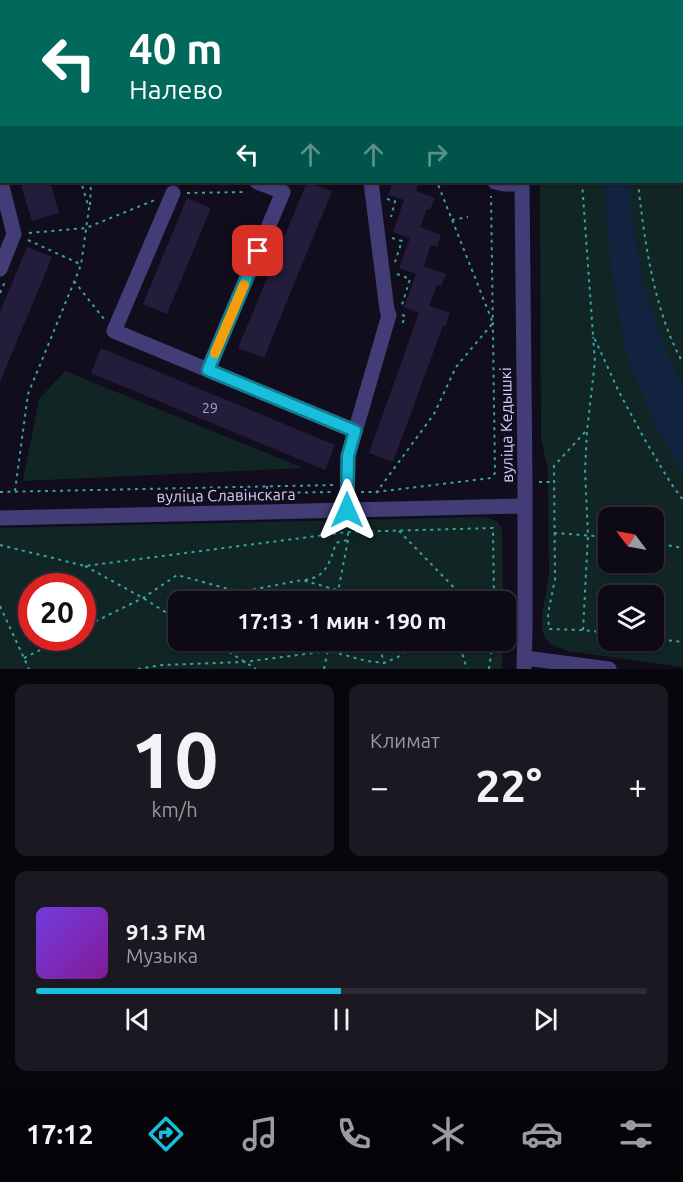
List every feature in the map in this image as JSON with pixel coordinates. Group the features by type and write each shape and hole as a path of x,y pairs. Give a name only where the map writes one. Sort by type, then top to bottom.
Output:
{"street":[{"path":"0,268 14,234 1,183"},
{"path":"208,370 283,192 260,183"},
{"path":"347,510 348,456 389,315 371,183"},
{"path":"493,187 522,183"},
{"name":"вуліца Кедышкі","path":"522,183 524,663"},
{"path":"173,193 114,331 355,431"},
{"name":"вуліца Славінскага","path":"0,518 524,506"},
{"path":"524,663 609,669"}],"path":[{"path":"81,183 89,208"},
{"path":"15,491 28,394 81,265 91,183"},
{"path":"437,183 493,323"},
{"path":"582,183 595,361 586,430 588,535 583,630"},
{"path":"638,183 651,271 666,323 683,363"},
{"path":"347,493 376,492 491,478 495,473 493,187"},
{"path":"452,220 468,217"},
{"path":"14,234 81,265"},
{"path":"74,281 114,331"},
{"path":"376,498 376,492 434,414 456,367 493,323"},
{"path":"593,335 618,392 683,500"},
{"path":"586,430 554,466 555,579 548,614 549,629 598,632"},
{"path":"0,492 15,491 267,486 336,485 336,492 267,493 267,486"},
{"path":"86,566 348,532 493,528 494,591"},
{"path":"399,531 457,591"},
{"path":"302,580 337,590 348,532"},
{"path":"554,533 598,536"},
{"path":"96,621 143,598 177,575 240,592 315,579 327,568 336,543 348,540"},
{"path":"0,544 86,566 168,614"},
{"path":"664,545 683,548"},
{"path":"0,606 29,669"},
{"path":"664,640 683,642"},
{"path":"24,658 38,651"},
{"path":"227,651 256,669"},
{"path":"324,669 329,651"},
{"path":"138,669 162,665 244,662 329,651 384,663 405,651"},
{"path":"381,651 384,663"},
{"path":"461,651 467,669"},
{"path":"489,669 491,651"}],"green space":[{"path":"540,183 683,183 683,667 567,651 551,644 545,638 542,629 542,614 549,575 548,470 541,438"},
{"path":"65,371 303,468 23,481 39,399"},
{"path":"485,517 497,521 502,529 503,591 168,591 168,651 503,651 502,669 0,669 0,528"}],"water":[{"path":"604,183 629,183 642,281 660,335 683,387 683,474 656,426 630,366 612,279"}],"building":[{"path":"20,183 50,183 59,213 32,221"},
{"path":"307,183 332,191 264,358 238,348"},
{"path":"393,183 419,183 416,191 435,198 430,210 427,209 420,227 441,235 437,247 431,245 424,266 446,274 441,286 437,285 429,306 450,313 445,327 443,326 393,462 369,453 419,313 404,307 416,274 399,268 410,238 393,232 404,200 388,195"},
{"path":"187,198 211,208 167,314 143,304"},
{"path":"27,247 52,257 0,382 0,312"},
{"path":"101,348 335,445 325,470 91,373"}],"slow traffic":[{"path":"215,353 244,285"}],"route":[{"path":"258,251 208,370 355,431 348,456 347,510"}]}
